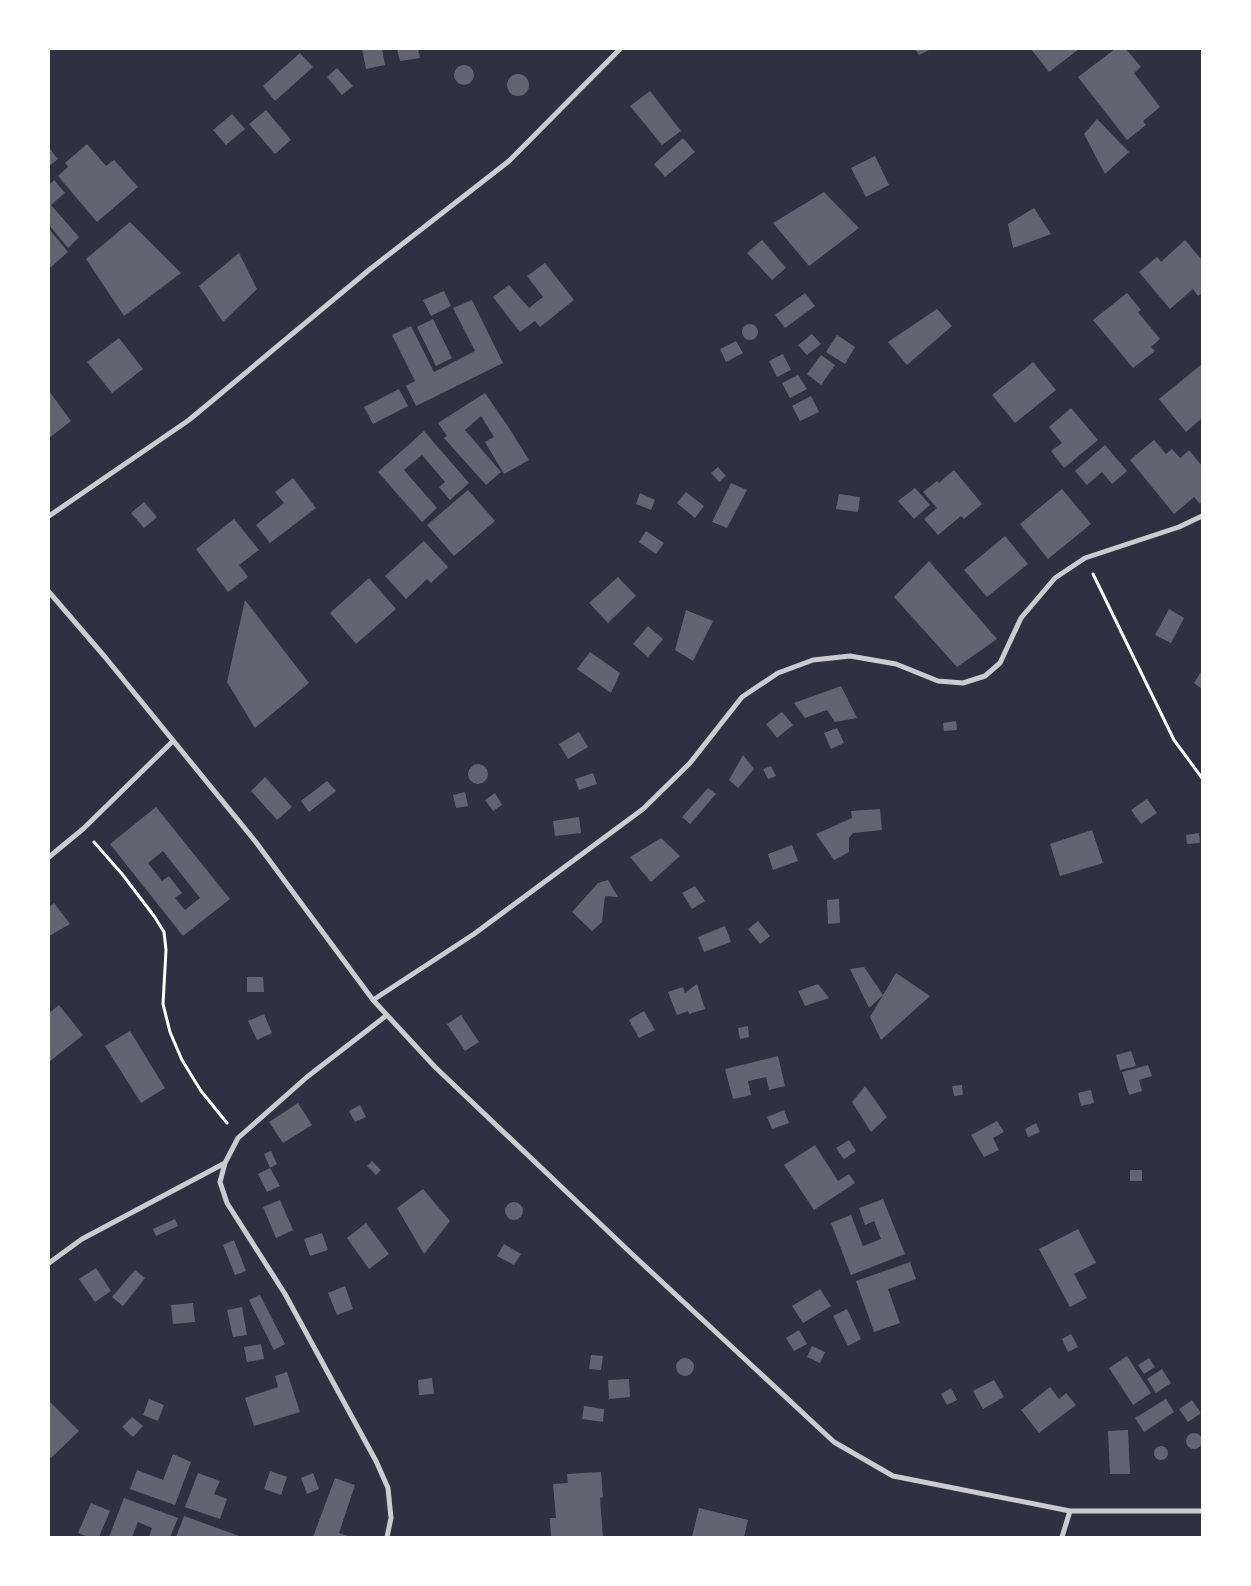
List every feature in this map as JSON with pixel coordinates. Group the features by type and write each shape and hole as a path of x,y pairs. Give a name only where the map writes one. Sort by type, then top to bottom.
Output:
{"street":[{"path":"49,516 189,420 369,270 508,161 620,49"},
{"path":"373,1000 474,934 643,809 690,763 742,697 778,673 813,660 850,656 896,664 938,681 963,684 985,676 1000,663 1022,618 1055,578 1085,558 1179,527 1202,516"},
{"path":"49,592 255,841 373,1000 435,1067 689,1308 834,1442 893,1476 1070,1511 1202,1511"},
{"path":"49,856 83,829 173,741"},
{"path":"387,1015 307,1077 238,1138 225,1163 220,1182 227,1203 285,1294 376,1461 388,1488 391,1518 387,1537"},
{"path":"49,1263 82,1239 225,1163"},
{"path":"1062,1537 1070,1511"}],"path":[{"path":"1085,558 1174,740 1202,778"},
{"path":"83,829 122,874 164,932 166,950 163,1004 170,1032 182,1060 201,1091 238,1138"}],"building":[{"path":"362,49 382,49 385,65 366,69"},
{"path":"397,49 418,49 420,58 400,61"},
{"path":"915,49 931,49 919,55"},
{"path":"1031,49 1079,49 1049,72"},
{"path":"1115,49 1126,49 1141,67 1134,73 1160,107 1143,121 1146,125 1127,140 1078,77"},
{"path":"300,53 313,67 275,101 263,86"},
{"path":"464,65 471,68 474,75 471,82 464,85 457,82 454,75 457,68"},
{"path":"337,68 353,86 342,95 327,77"},
{"path":"518,74 526,77 529,85 526,93 518,96 510,93 507,85 510,77"},
{"path":"650,91 681,131 662,145 630,106"},
{"path":"266,110 291,140 275,154 249,124"},
{"path":"232,114 245,129 226,145 213,130"},
{"path":"1097,119 1129,152 1105,174 1084,134"},
{"path":"683,138 695,152 665,177 654,164"},
{"path":"87,144 106,166 114,160 138,187 97,222 58,176 68,167 65,163"},
{"path":"49,148 58,159 49,166"},
{"path":"875,156 889,185 866,197 851,168"},
{"path":"54,180 65,193 51,205 79,237 68,248 49,225 49,185"},
{"path":"824,192 859,228 809,266 773,223"},
{"path":"1034,208 1051,234 1013,248 1008,224"},
{"path":"130,222 181,273 124,316 86,259"},
{"path":"49,229 68,252 51,267 49,265"},
{"path":"762,240 786,268 772,280 747,253"},
{"path":"1185,240 1202,260 1202,293 1198,296 1193,289 1170,309 1139,272 1157,257 1161,262"},
{"path":"239,253 257,289 223,322 199,286"},
{"path":"545,263 574,300 540,327 535,321 520,332 493,297 509,285 529,308 543,297 527,276"},
{"path":"444,291 451,306 431,316 423,300"},
{"path":"805,293 815,306 785,328 775,315"},
{"path":"1127,293 1141,310 1138,312 1160,339 1151,347 1155,351 1133,368 1093,320"},
{"path":"472,300 503,363 416,406 406,386 415,381 392,335 411,326 434,372 475,351 453,308"},
{"path":"937,309 952,326 907,365 888,342"},
{"path":"433,319 452,358 436,366 417,327"},
{"path":"750,324 756,326 758,332 756,338 750,340 744,338 742,332 744,326"},
{"path":"812,334 821,344 807,355 798,345"},
{"path":"837,335 855,347 845,364 826,352"},
{"path":"119,338 143,369 112,393 87,362"},
{"path":"736,341 743,353 726,362 720,349"},
{"path":"783,354 791,370 777,377 769,361"},
{"path":"821,355 835,365 821,385 807,374"},
{"path":"1033,362 1056,390 1015,423 992,395"},
{"path":"1202,364 1202,418 1186,432 1159,399"},
{"path":"798,375 807,389 790,398 782,383"},
{"path":"399,389 408,406 373,424 364,407"},
{"path":"49,391 71,421 49,438"},
{"path":"485,393 529,460 504,474 485,442 494,437 481,416 465,430 501,472 486,485 444,438 447,436 438,423"},
{"path":"811,396 819,412 800,421 792,406"},
{"path":"1071,408 1098,440 1064,468 1051,451 1062,443 1049,427"},
{"path":"424,431 469,483 450,500 439,487 445,482 422,455 404,470 437,508 422,522 378,472"},
{"path":"1154,440 1166,454 1172,449 1180,458 1189,450 1202,466 1202,502 1200,504 1194,497 1174,514 1130,460"},
{"path":"1105,445 1127,471 1112,484 1102,472 1087,485 1075,471"},
{"path":"718,467 726,476 719,482 711,473"},
{"path":"954,470 982,504 964,519 961,516 938,535 924,519 937,508 923,492 937,481 939,483"},
{"path":"293,478 316,508 270,543 256,525 284,503 275,492"},
{"path":"731,483 747,490 727,528 712,522"},
{"path":"915,488 930,505 914,519 898,501"},
{"path":"1062,489 1091,524 1048,559 1020,524"},
{"path":"468,490 495,521 454,556 427,525"},
{"path":"686,492 704,506 695,518 677,503"},
{"path":"640,493 655,500 651,510 636,504"},
{"path":"839,494 860,497 858,512 836,509"},
{"path":"144,502 157,517 144,528 131,513"},
{"path":"234,519 259,550 239,565 248,577 228,592 196,549"},
{"path":"646,531 664,543 656,554 639,542"},
{"path":"1005,536 1028,564 987,597 964,570"},
{"path":"424,541 448,567 431,583 427,579 406,599 385,576"},
{"path":"929,561 997,639 957,667 894,597"},
{"path":"618,577 636,596 608,623 589,603"},
{"path":"369,578 396,609 356,644 330,613"},
{"path":"245,600 309,683 255,728 227,682"},
{"path":"1169,609 1184,618 1171,643 1155,635"},
{"path":"686,610 713,621 693,661 675,650"},
{"path":"648,626 663,639 648,657 633,644"},
{"path":"590,652 620,673 611,693 577,669"},
{"path":"1202,670 1202,689 1194,683"},
{"path":"841,686 857,718 835,722 827,710 805,718 794,703"},
{"path":"782,712 793,725 777,738 766,724"},
{"path":"956,721 957,730 944,731 943,723"},
{"path":"837,728 844,743 831,749 824,733"},
{"path":"579,732 588,747 568,759 559,744"},
{"path":"743,755 754,769 738,788 729,780"},
{"path":"474,764 482,764 488,770 488,778 482,784 474,784 468,778 468,770"},
{"path":"771,766 776,776 768,779 763,769"},
{"path":"593,773 597,784 579,790 575,779"},
{"path":"265,777 292,807 277,820 251,791"},
{"path":"327,781 336,791 309,812 301,801"},
{"path":"708,788 716,794 690,824 682,817"},
{"path":"465,792 468,806 456,808 453,795"},
{"path":"495,793 502,805 493,811 485,800"},
{"path":"1147,799 1157,813 1141,824 1131,810"},
{"path":"156,807 230,899 183,936 110,844","holes":["163,851 200,898 185,910 175,898 182,893 169,876 162,881 148,863"]},
{"path":"880,809 882,830 853,833 849,838 849,852 834,860 816,834 852,818 851,811"},
{"path":"579,817 581,833 555,836 553,821"},
{"path":"1092,830 1103,863 1060,876 1050,844"},
{"path":"1199,833 1200,843 1187,844 1186,835"},
{"path":"661,838 680,856 651,882 630,857"},
{"path":"792,845 798,861 773,870 768,854"},
{"path":"608,880 618,897 605,896 602,922 592,931 572,912 598,883"},
{"path":"695,886 705,901 692,909 682,893"},
{"path":"839,899 840,923 828,924 827,900"},
{"path":"54,903 70,924 49,936 49,907"},
{"path":"758,921 770,936 760,944 748,929"},
{"path":"725,926 731,942 704,952 698,937"},
{"path":"864,967 883,995 869,1008 850,969"},
{"path":"896,973 930,996 881,1040 870,1017"},
{"path":"247,977 263,977 264,992 247,992"},
{"path":"697,984 705,1009 689,1014 688,1011 677,1015 668,992 683,987 685,993"},
{"path":"818,984 829,998 805,1006 798,991"},
{"path":"59,1005 83,1035 49,1062 49,1013"},
{"path":"644,1011 655,1030 639,1038 629,1020"},
{"path":"264,1014 272,1033 257,1040 248,1021"},
{"path":"461,1015 479,1042 465,1051 447,1024"},
{"path":"748,1026 749,1037 740,1039 738,1028"},
{"path":"130,1031 165,1088 141,1103 105,1046"},
{"path":"1131,1051 1136,1066 1120,1070 1116,1055"},
{"path":"778,1056 785,1086 769,1090 766,1077 748,1081 751,1095 733,1099 725,1069"},
{"path":"1148,1065 1152,1076 1139,1080 1142,1091 1129,1095 1122,1072"},
{"path":"962,1085 963,1095 954,1096 952,1086"},
{"path":"865,1086 887,1117 871,1132 852,1102"},
{"path":"1091,1090 1094,1103 1081,1106 1078,1093"},
{"path":"298,1103 312,1125 283,1143 269,1122"},
{"path":"360,1105 366,1117 355,1122 349,1111"},
{"path":"784,1110 789,1123 772,1129 767,1117"},
{"path":"997,1121 1004,1132 993,1138 999,1150 984,1157 971,1135"},
{"path":"1036,1123 1040,1132 1028,1137 1025,1129"},
{"path":"849,1140 856,1151 844,1159 836,1148"},
{"path":"815,1145 838,1181 849,1174 855,1183 814,1210 784,1165"},
{"path":"271,1151 277,1164 270,1168 264,1154"},
{"path":"372,1161 381,1170 376,1175 367,1166"},
{"path":"270,1168 280,1186 267,1192 258,1174"},
{"path":"1130,1170 1142,1170 1142,1181 1130,1181"},
{"path":"423,1189 450,1221 424,1254 397,1208"},
{"path":"883,1199 905,1254 851,1275 831,1223 851,1215 863,1246 881,1239 874,1221 865,1225 859,1208"},
{"path":"280,1200 293,1230 276,1238 263,1207"},
{"path":"514,1202 520,1205 523,1211 520,1217 514,1220 508,1217 505,1211 508,1205"},
{"path":"175,1219 178,1226 156,1236 153,1229"},
{"path":"366,1223 389,1254 369,1269 347,1238"},
{"path":"1078,1229 1096,1263 1074,1274 1087,1298 1070,1307 1039,1249"},
{"path":"322,1233 328,1250 310,1256 304,1239"},
{"path":"234,1240 246,1271 235,1275 223,1245"},
{"path":"504,1244 521,1254 514,1265 497,1256"},
{"path":"910,1262 916,1279 888,1289 900,1323 874,1332 856,1281"},
{"path":"96,1268 111,1291 95,1302 79,1279"},
{"path":"135,1270 145,1278 123,1306 112,1297"},
{"path":"345,1286 353,1309 337,1315 328,1293"},
{"path":"820,1289 831,1306 803,1323 792,1306"},
{"path":"260,1295 285,1344 274,1350 249,1300"},
{"path":"193,1303 195,1322 173,1324 171,1305"},
{"path":"242,1307 247,1335 233,1337 227,1310"},
{"path":"847,1309 861,1339 848,1346 833,1316"},
{"path":"799,1330 807,1344 794,1351 786,1338"},
{"path":"1071,1334 1078,1347 1068,1352 1062,1339"},
{"path":"261,1344 264,1359 247,1362 244,1347"},
{"path":"812,1346 825,1352 820,1363 807,1357"},
{"path":"591,1355 603,1356 601,1370 589,1369"},
{"path":"1127,1356 1151,1393 1133,1405 1109,1368"},
{"path":"685,1358 693,1363 694,1367 689,1375 685,1376 677,1371 676,1367 681,1359"},
{"path":"1149,1358 1155,1367 1144,1374 1138,1365"},
{"path":"1162,1369 1171,1383 1156,1393 1147,1379"},
{"path":"287,1372 300,1412 254,1426 245,1398 278,1387 275,1376"},
{"path":"432,1378 434,1394 419,1395 418,1380"},
{"path":"629,1379 630,1397 609,1399 608,1380"},
{"path":"994,1380 1004,1397 983,1409 973,1391"},
{"path":"1050,1387 1059,1399 1066,1393 1076,1405 1039,1433 1021,1410"},
{"path":"951,1388 957,1400 947,1405 941,1394"},
{"path":"149,1399 164,1405 158,1421 143,1415"},
{"path":"1166,1399 1174,1412 1144,1432 1135,1418"},
{"path":"1192,1400 1201,1413 1188,1422 1179,1409"},
{"path":"50,1402 79,1431 51,1458 49,1456"},
{"path":"584,1406 604,1409 603,1422 582,1419"},
{"path":"132,1417 143,1426 133,1437 122,1427"},
{"path":"1128,1430 1130,1474 1110,1474 1108,1431"},
{"path":"1194,1433 1202,1441 1194,1449 1186,1441"},
{"path":"1161,1446 1166,1448 1168,1453 1166,1458 1161,1460 1156,1458 1154,1453 1156,1448"},
{"path":"173,1454 191,1462 175,1505 130,1489 137,1470 163,1480"},
{"path":"270,1471 287,1477 281,1495 264,1489"},
{"path":"601,1472 603,1497 600,1498 603,1537 551,1537 550,1518 556,1518 553,1484 568,1483 567,1474"},
{"path":"198,1473 220,1481 214,1494 227,1499 220,1519 185,1507"},
{"path":"313,1473 319,1489 307,1494 301,1478"},
{"path":"335,1478 355,1485 339,1533 351,1537 313,1537"},
{"path":"124,1498 178,1518 170,1537 149,1537 152,1528 138,1522 132,1537 109,1537"},
{"path":"91,1503 110,1511 99,1537 88,1537 78,1533"},
{"path":"699,1508 748,1520 744,1537 692,1537"},
{"path":"184,1516 242,1537 176,1537"}]}
